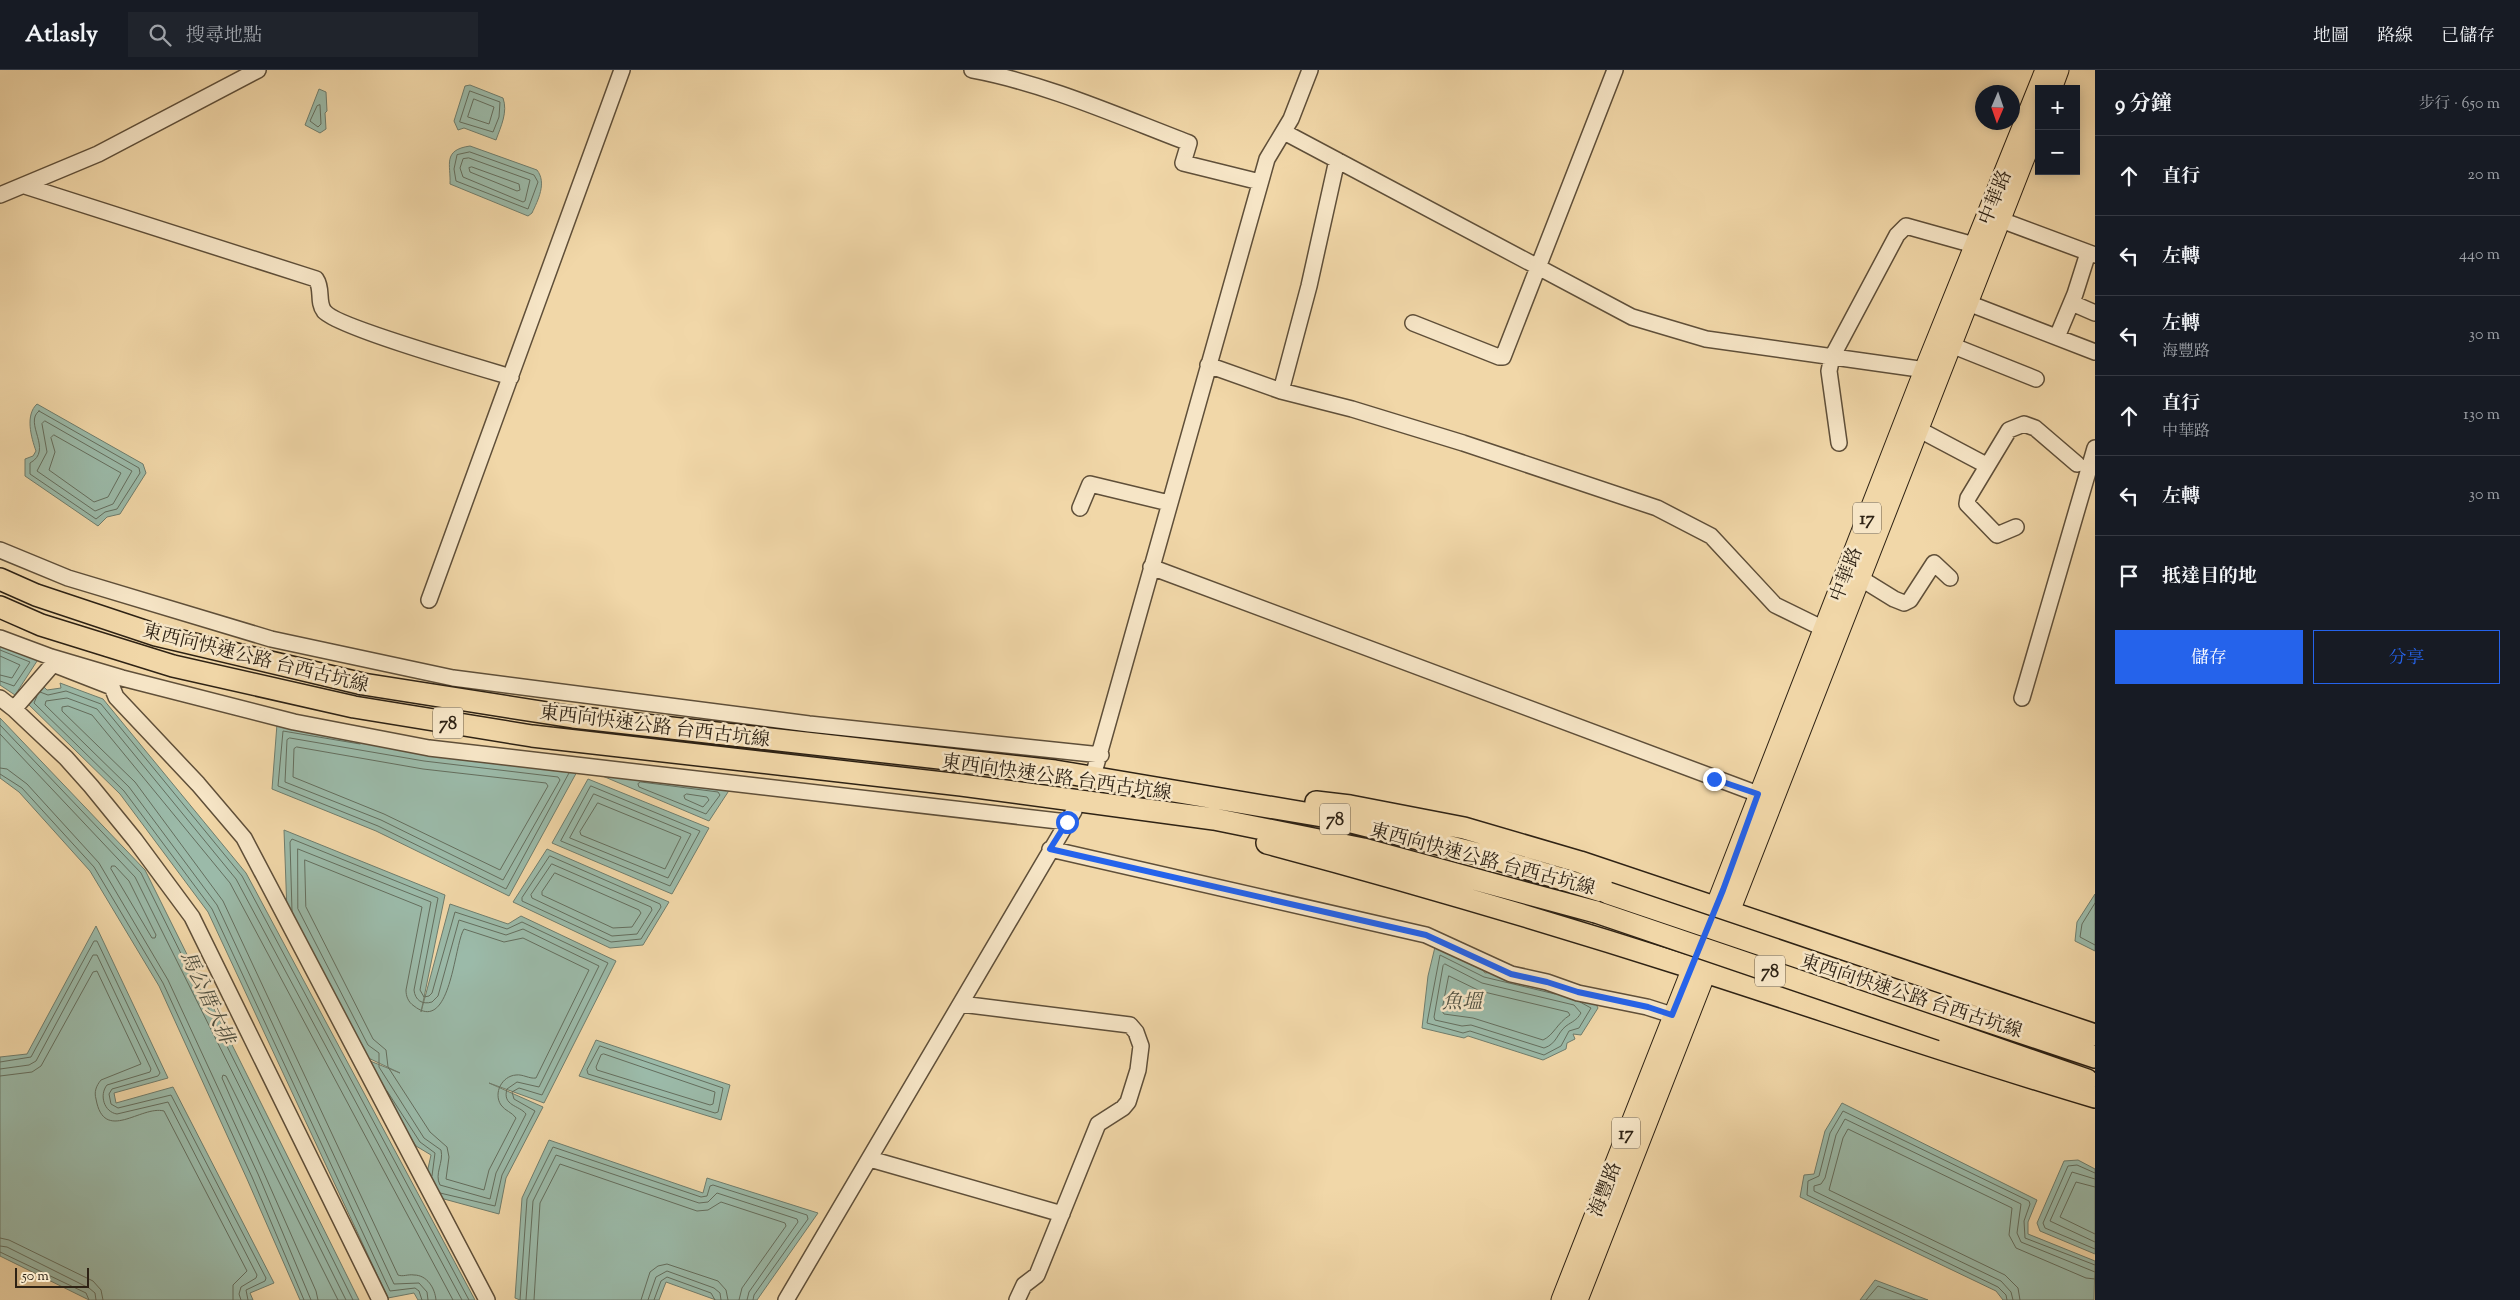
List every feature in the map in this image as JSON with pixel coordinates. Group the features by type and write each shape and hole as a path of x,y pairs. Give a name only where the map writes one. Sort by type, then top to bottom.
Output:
{"highway":[{"name":"東西向快速公路 台西古坑線","path":"0,579 36,595 156,635 363,684 574,716 906,756 1055,771 1340,819 1486,856 1608,893 2095,1057"},
{"name":"東西向快速公路 台西古坑線","path":"0,606 41,624 173,666 354,707 532,736 908,779 1214,818 1354,847 1596,912 2095,1082"},
{"path":"1055,771 1350,806 1464,828 1580,862 1723,912 2012,1005 2095,1035"},
{"path":"1057,798 1239,835 1377,872 1699,970 1988,1065 2095,1096"}],"main road":[{"name":"中華路","path":"1723,912 1758,794 1824,629 1932,371 1974,245 2045,70"},
{"path":"2053,85 2059,70"},
{"name":"中華路","path":"1699,970 1860,578 1918,429 1932,371 1951,345 2036,130"},
{"name":"海豐路","path":"1561,1300 1672,1015 1699,970"},
{"name":"海豐路","path":"1578,1300 1699,970"}],"street":[{"path":"0,195 98,154 258,70"},
{"path":"429,600 622,70"},
{"path":"972,70 1004,76 1081,101 1189,143 1183,163 1260,182"},
{"path":"0,550 68,578 271,639 453,678 1098,762 1151,567 1267,159 1284,132 1310,70"},
{"path":"1413,323 1499,357 1504,357 1615,70"},
{"path":"1284,132 1632,317 1706,339 1932,371"},
{"path":"1282,390 1309,286 1337,160"},
{"path":"25,186 316,279 320,285 321,306 325,313 392,340 511,377"},
{"path":"2001,220 2091,254 2057,337"},
{"path":"1839,443 1829,371 1832,357 1897,235 1906,226 1974,245"},
{"path":"1968,303 2095,352"},
{"path":"2072,303 2095,313"},
{"path":"1951,345 2036,379"},
{"path":"1208,365 1282,390 1352,408 1657,508 1711,536 1775,605 1824,629"},
{"path":"2016,527 1997,535 1967,504 1968,498 1986,465 2009,430 2024,424 2035,428 2077,464"},
{"path":"1918,429 1986,465"},
{"path":"2022,698 2095,448"},
{"path":"1080,508 1090,484 1169,504"},
{"path":"1860,578 1904,603 1910,600 1934,563 1950,578"},
{"path":"1151,567 1758,794"},
{"path":"0,638 60,660 285,719 430,748 1070,817 786,1300"},
{"path":"14,709 53,664 112,687 116,697 198,784 244,838 487,1300"},
{"path":"0,698 66,758 91,786 135,840 192,918 380,1300"},
{"path":"1050,849 1426,935 1511,974 1547,982 1578,992 1648,1007 1672,1015"},
{"path":"961,1004 1130,1025 1136,1032 1141,1046 1138,1070 1128,1102 1123,1108 1098,1124 1037,1275 1024,1285 1017,1300"},
{"path":"870,1159 1062,1214"}],"water":[{"path":"470,85 503,98 504,114 496,140 464,128 458,130 454,121 465,86"},
{"path":"319,89 326,92 327,111 325,113 326,129 320,133 305,125"},
{"path":"470,146 537,170 540,175 541,186 539,197 532,213 528,216 450,184 449,165 452,155 461,148"},
{"path":"37,404 143,464 146,473 120,514 107,517 98,526 25,476 25,459 33,456 36,451 30,420 33,409"},
{"path":"0,644 39,658 15,695 0,685"},
{"path":"40,683 47,690 61,688 60,683 103,699 246,873 475,1300 418,1300 414,1293 388,1298 208,912 120,794 26,702"},
{"name":"馬公厝大排","path":"0,718 145,870 359,1300 300,1300 159,986 90,871 19,792 0,778"},
{"path":"277,724 579,768 509,896 376,831 272,789"},
{"path":"586,769 730,789 709,821"},
{"path":"588,779 709,828 672,894 552,843"},
{"path":"284,830 445,895 421,1012 450,904 508,924 521,916 616,961 544,1103 489,1083 543,1107 506,1178 499,1214 433,1196 425,1182 431,1155 416,1146 360,1057 400,1073 360,1054 287,912"},
{"path":"547,849 669,902 643,945 610,948 513,902"},
{"path":"2095,894 2095,951 2075,941 2077,922"},
{"path":"96,926 168,1078 114,1093 116,1103 173,1087 274,1283 250,1293 253,1300 89,1300 0,1256 0,1057 27,1054"},
{"name":"魚塭","path":"1435,947 1481,968 1485,973 1492,972 1596,1004 1598,1008 1581,1035 1573,1034 1575,1039 1567,1043 1566,1049 1543,1060 1468,1036 1464,1038 1422,1028 1428,976"},
{"path":"596,1040 730,1085 721,1120 579,1076"},
{"path":"1842,1103 2037,1200 2028,1222 2028,1234 2095,1261 2094,1300 2003,1300 1996,1291 1800,1197 1804,1175 1814,1174 1825,1131"},
{"path":"549,1140 703,1193 707,1178 818,1213 757,1300 716,1300 666,1282 659,1300 520,1300 515,1298 522,1198"},
{"path":"2078,1160 2095,1169 2095,1254 2040,1231 2037,1223 2064,1161"},
{"path":"1875,1280 1928,1300 1860,1300"}],"route":[{"path":"1067,822 1050,849 1391,929 1426,935 1489,966 1511,974 1547,982 1578,992 1648,1007 1672,1015 1723,890 1758,794 1714,779"}]}
